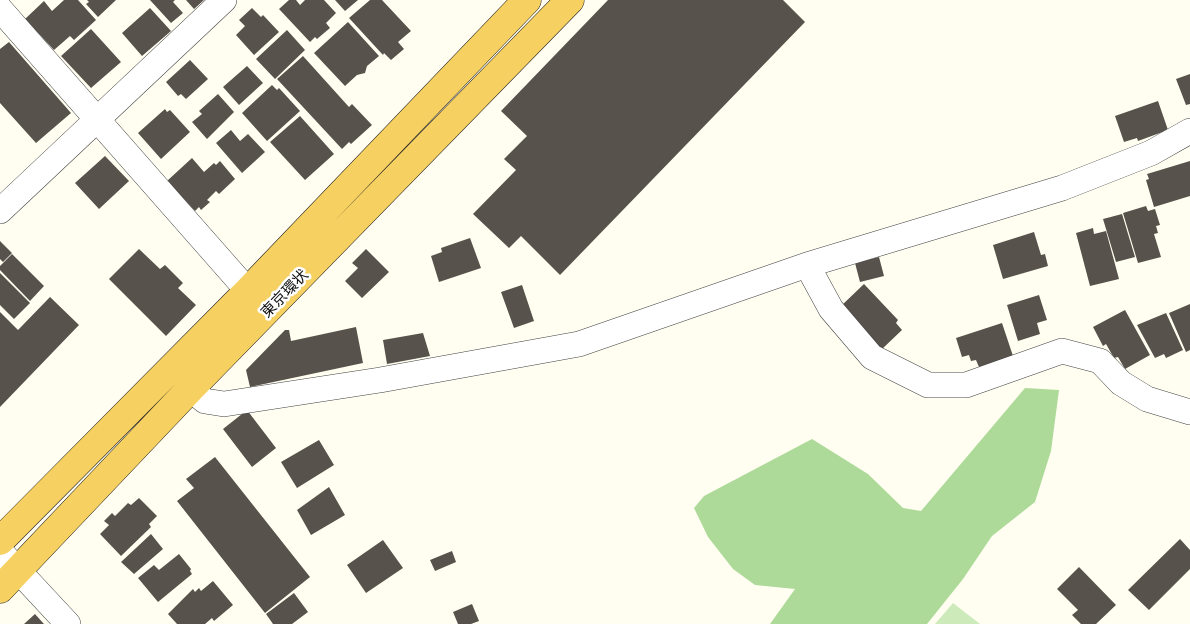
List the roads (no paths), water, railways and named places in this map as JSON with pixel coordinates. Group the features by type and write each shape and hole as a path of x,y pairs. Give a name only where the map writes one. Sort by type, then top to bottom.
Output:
{"highway":[{"name":"東京環状","path":"0,540 248,290 527,0"},
{"name":"東京環状","path":"6,570 190,389 570,0"}],"street":[{"path":"0,211 224,0"},
{"path":"8,8 98,118 248,290"},
{"path":"190,389 205,400 224,404 380,380 579,344 806,265 1062,188 1144,156 1190,132"},
{"path":"806,265 831,309 872,357 928,385 966,385 1062,351 1100,361 1121,383 1147,399 1190,412"},
{"path":"6,570 68,624"}]}
